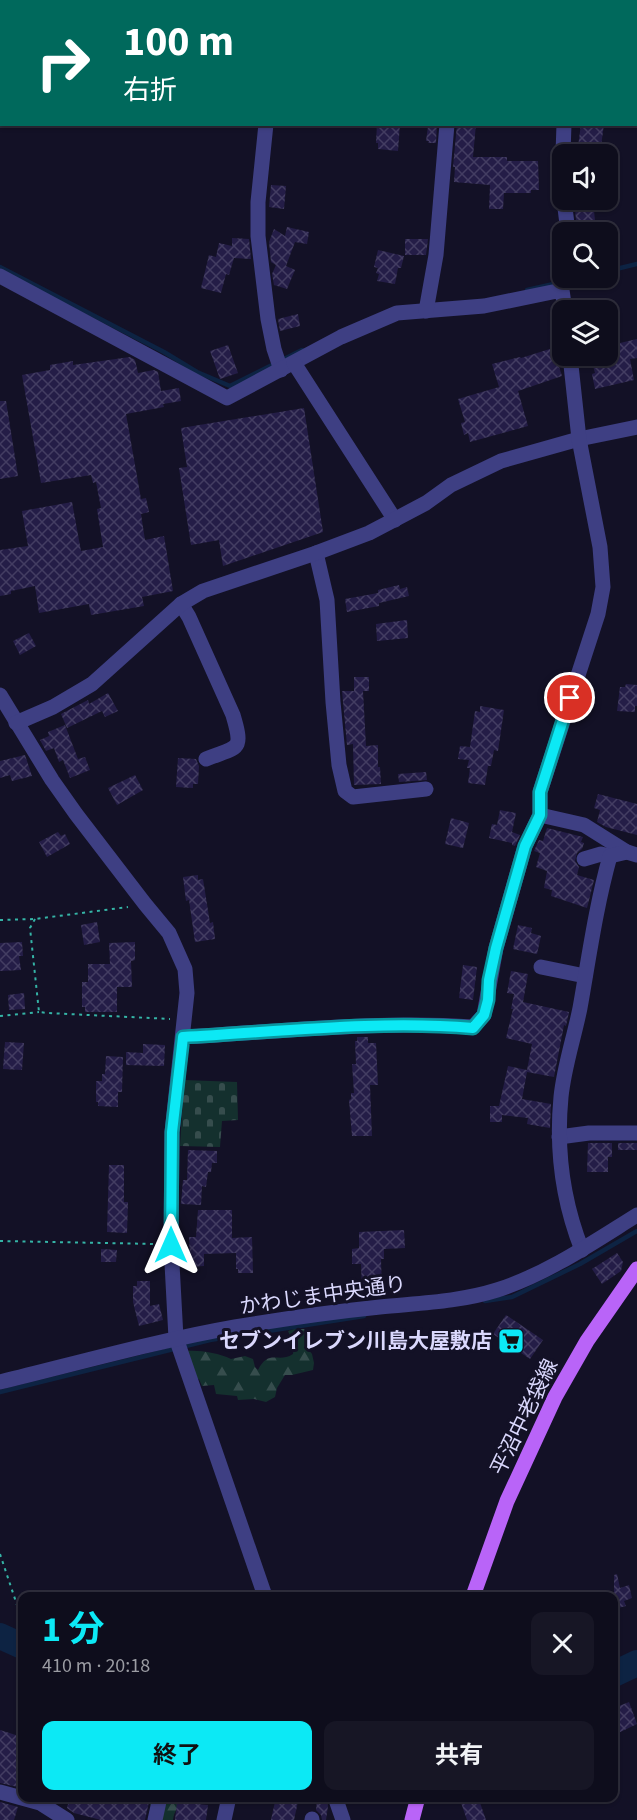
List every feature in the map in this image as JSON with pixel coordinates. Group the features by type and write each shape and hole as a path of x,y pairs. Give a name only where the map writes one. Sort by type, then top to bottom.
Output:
{"main road":[{"name":"平沼中老袋線","path":"474,1592 507,1501 555,1397 587,1341 637,1269"},
{"path":"412,1820 417,1802"}],"street":[{"path":"266,126 258,202 258,236 274,349 395,520"},
{"path":"426,311 436,255 447,126"},
{"path":"563,144 564,126"},
{"path":"0,276 227,398 340,337 398,313 484,306 552,287"},
{"path":"183,1037 375,1026 446,1025 473,1028 484,1015 496,948 525,846 540,815 540,792 598,614 603,587 600,548 579,440 571,366"},
{"path":"16,723 53,707 92,684 181,604 203,591 369,533 426,503 451,485 501,461 637,427"},
{"path":"316,553 327,600 333,702 339,765 345,792 353,797 426,789"},
{"path":"181,604 233,715 238,731 239,740 236,747 206,759"},
{"path":"0,695 52,780 76,814 169,933 185,969 187,993 185,1020 172,1132 171,1245 176,1338 264,1592"},
{"path":"540,815 584,825 632,854"},
{"path":"585,859 601,854 610,856 632,854"},
{"path":"582,1250 565,1195 559,1137 561,1097 600,892 610,856"},
{"path":"540,967 585,976"},
{"path":"559,1137 589,1133 637,1133"},
{"name":"かわじま中央通り","path":"0,1382 176,1338 326,1313 451,1300 477,1295 519,1282 582,1250 637,1215"},
{"path":"0,1792 18,1797"},
{"path":"36,1802 67,1820"},
{"path":"155,1820 159,1802"},
{"path":"224,1820 228,1802"},
{"path":"337,1802 343,1820"}],"path":[{"path":"0,920 35,919 145,904"},
{"path":"35,919 30,928 39,1012"},
{"path":"0,1016 39,1012 185,1020"},
{"path":"0,1242 171,1245"},
{"path":"0,1554 18,1608"}],"green space":[{"path":"184,1080 237,1082 238,1120 222,1121 220,1147 180,1146"},
{"path":"304,1329 307,1333 307,1348 312,1354 313,1370 285,1375 277,1388 275,1397 266,1402 254,1399 238,1400 237,1396 216,1394 214,1385 202,1386 199,1379 193,1380 186,1351 209,1352 231,1359 245,1356 253,1359 258,1370 262,1363 270,1358 283,1358 293,1354 294,1345 288,1331"},
{"path":"150,1802 180,1802 173,1820 150,1820 154,1812"}],"building":[{"path":"377,126 400,126 398,151 378,149 378,143 376,143"},
{"path":"428,126 437,126 436,143 426,141"},
{"path":"457,126 476,126 473,157 507,157 507,161 538,161 539,190 531,190 531,193 504,193 503,209 489,209 490,185 454,182 455,167 453,167"},
{"path":"581,126 604,126 601,144 578,144"},
{"path":"271,185 286,186 284,209 269,207"},
{"path":"575,210 594,210 595,221 576,222"},
{"path":"287,227 309,232 307,244 295,242 286,266 295,270 287,289 274,285 272,274 276,265 271,262 269,242 274,229 285,236"},
{"path":"232,238 249,239 251,259 234,258 229,275 226,274 221,293 201,288 209,255 216,257 219,243 232,246"},
{"path":"405,239 428,239 426,255 405,255"},
{"path":"378,250 404,256 401,268 398,268 395,284 377,281 378,268 374,267"},
{"path":"298,314 300,326 280,331 278,319"},
{"path":"637,339 637,358 630,359 634,380 595,389 593,366 618,366 618,341 620,343"},
{"path":"228,345 238,373 220,379 210,351"},
{"path":"552,348 552,366 559,366 562,376 518,391 528,426 470,442 468,433 464,435 461,423 465,422 458,399 499,387 492,364"},
{"path":"130,357 135,360 138,373 154,370 158,372 161,391 179,388 181,401 163,404 164,407 126,414 141,499 146,498 149,512 141,514 145,540 164,536 173,591 142,597 144,606 91,615 89,604 39,613 35,586 0,596 0,550 28,546 22,511 72,502 81,551 103,547 97,509 101,508 96,482 93,483 91,475 41,483 22,375 50,370 50,365 73,361 73,365"},
{"path":"0,401 6,401 18,476 0,479"},
{"path":"304,408 323,532 223,566 219,540 191,545 179,468 187,467 181,428"},
{"path":"399,585 400,589 407,587 409,596 379,603 379,606 347,612 345,599 378,593 378,590"},
{"path":"407,620 408,638 377,641 376,624"},
{"path":"29,633 36,646 20,655 13,641"},
{"path":"354,677 369,677 369,691 363,691 366,746 378,745 381,784 354,785 353,744 347,745 342,691 354,691"},
{"path":"626,684 637,685 635,712 617,711 620,687 625,687"},
{"path":"108,693 118,711 105,717 102,711 67,728 61,714 88,700 89,704"},
{"path":"480,706 504,710 498,751 494,750 491,766 488,766 485,785 468,783 469,760 458,759 460,746 470,747 475,711 480,712"},
{"path":"65,725 78,759 85,757 90,770 70,778 63,760 59,762 54,748 46,751 40,740 49,736 48,732"},
{"path":"25,755 32,776 12,781 10,775 0,778 0,761"},
{"path":"178,758 196,759 199,766 198,784 193,784 193,788 176,787"},
{"path":"426,772 427,780 399,782 398,774"},
{"path":"135,775 143,790 117,805 108,788"},
{"path":"598,794 637,804 637,835 606,827 597,822 600,810 594,808"},
{"path":"500,810 516,813 512,832 520,835 515,846 512,843 489,838 492,824 497,825"},
{"path":"451,818 469,823 463,848 445,844"},
{"path":"547,828 583,837 582,849 577,853 575,861 579,867 577,875 594,880 587,908 551,896 552,890 544,888 547,871 536,867 540,853 534,851 539,840 543,841"},
{"path":"58,832 61,836 65,834 70,844 47,857 39,842"},
{"path":"198,875 198,880 203,879 215,939 195,942 183,877"},
{"path":"97,922 100,942 84,945 81,925"},
{"path":"518,925 532,928 531,933 541,936 537,954 513,949"},
{"path":"22,942 23,956 19,956 21,970 0,971 0,943"},
{"path":"135,942 135,960 131,961 132,987 117,987 117,1012 85,1012 85,1007 82,1007 82,982 88,982 88,964 110,964 109,943"},
{"path":"463,965 477,967 473,1000 459,998"},
{"path":"511,971 528,974 523,1002 569,1012 566,1026 564,1025 554,1077 527,1072 522,1099 551,1104 550,1128 527,1124 528,1118 502,1115 502,1122 490,1122 490,1106 499,1106 508,1066 527,1070 532,1044 506,1038 513,1009 511,1009 514,994 507,993"},
{"path":"24,993 25,1009 9,1010 8,995"},
{"path":"357,1037 368,1037 368,1043 376,1043 378,1085 370,1085 372,1136 352,1136 349,1100 351,1093 354,1093 352,1064 356,1064 355,1041"},
{"path":"5,1042 24,1043 22,1070 3,1069"},
{"path":"143,1044 165,1045 164,1066 126,1065 126,1052 143,1053"},
{"path":"106,1056 123,1057 122,1092 118,1092 118,1107 98,1106 96,1102 96,1081 102,1081 102,1074 105,1074"},
{"path":"588,1143 612,1143 612,1157 608,1157 608,1172 587,1172"},
{"path":"618,1143 637,1143 637,1150 618,1150"},
{"path":"188,1150 217,1151 217,1163 212,1163 206,1187 202,1186 201,1205 181,1204 183,1180 187,1180"},
{"path":"109,1165 124,1165 124,1202 128,1202 127,1233 107,1232"},
{"path":"198,1210 232,1210 232,1238 252,1237 253,1273 238,1273 236,1253 204,1254 204,1266 190,1267 189,1237 196,1237"},
{"path":"404,1230 405,1248 384,1249 384,1259 381,1259 382,1290 362,1291 361,1264 352,1264 352,1249 359,1248 359,1232"},
{"path":"101,1249 117,1250 116,1262 101,1262"},
{"path":"617,1253 623,1262 621,1271 602,1284 592,1269"},
{"path":"137,1281 150,1281 150,1306 159,1304 163,1320 139,1326 133,1302 133,1286 137,1286"},
{"path":"506,1315 543,1340 530,1359 493,1334"},
{"path":"617,1574 620,1588 629,1585 632,1598 624,1601 626,1606 618,1608 618,1592 614,1592 614,1575"},
{"path":"629,1702 637,1724 618,1733 618,1706"},
{"path":"0,1730 18,1736 18,1787 0,1783"},
{"path":"0,1802 18,1807 14,1820 0,1820"},
{"path":"69,1802 149,1802 145,1820 101,1820 74,1813 67,1808"},
{"path":"177,1802 208,1805 206,1820 175,1820"},
{"path":"275,1802 298,1802 294,1820 271,1820"},
{"path":"317,1802 327,1803 326,1820 322,1820 316,1810"},
{"path":"461,1802 480,1802 486,1820 467,1820"}],"waterway":[{"path":"618,269 637,264"},
{"path":"0,267 164,352 197,372 230,386 302,350"},
{"path":"527,290 552,284"},
{"path":"485,1301 512,1297 580,1264 637,1231"},
{"path":"0,1392 210,1340 364,1316"},
{"path":"0,1636 18,1644"},
{"path":"618,1672 637,1663"}],"place":[{"name":"セブンイレブン川島大屋敷店","path":"511,1341"}],"route":[{"path":"171,1245 172,1132 183,1037 375,1026 446,1025 473,1028 484,1015 496,948 525,846 540,815 540,792 570,698"}]}
